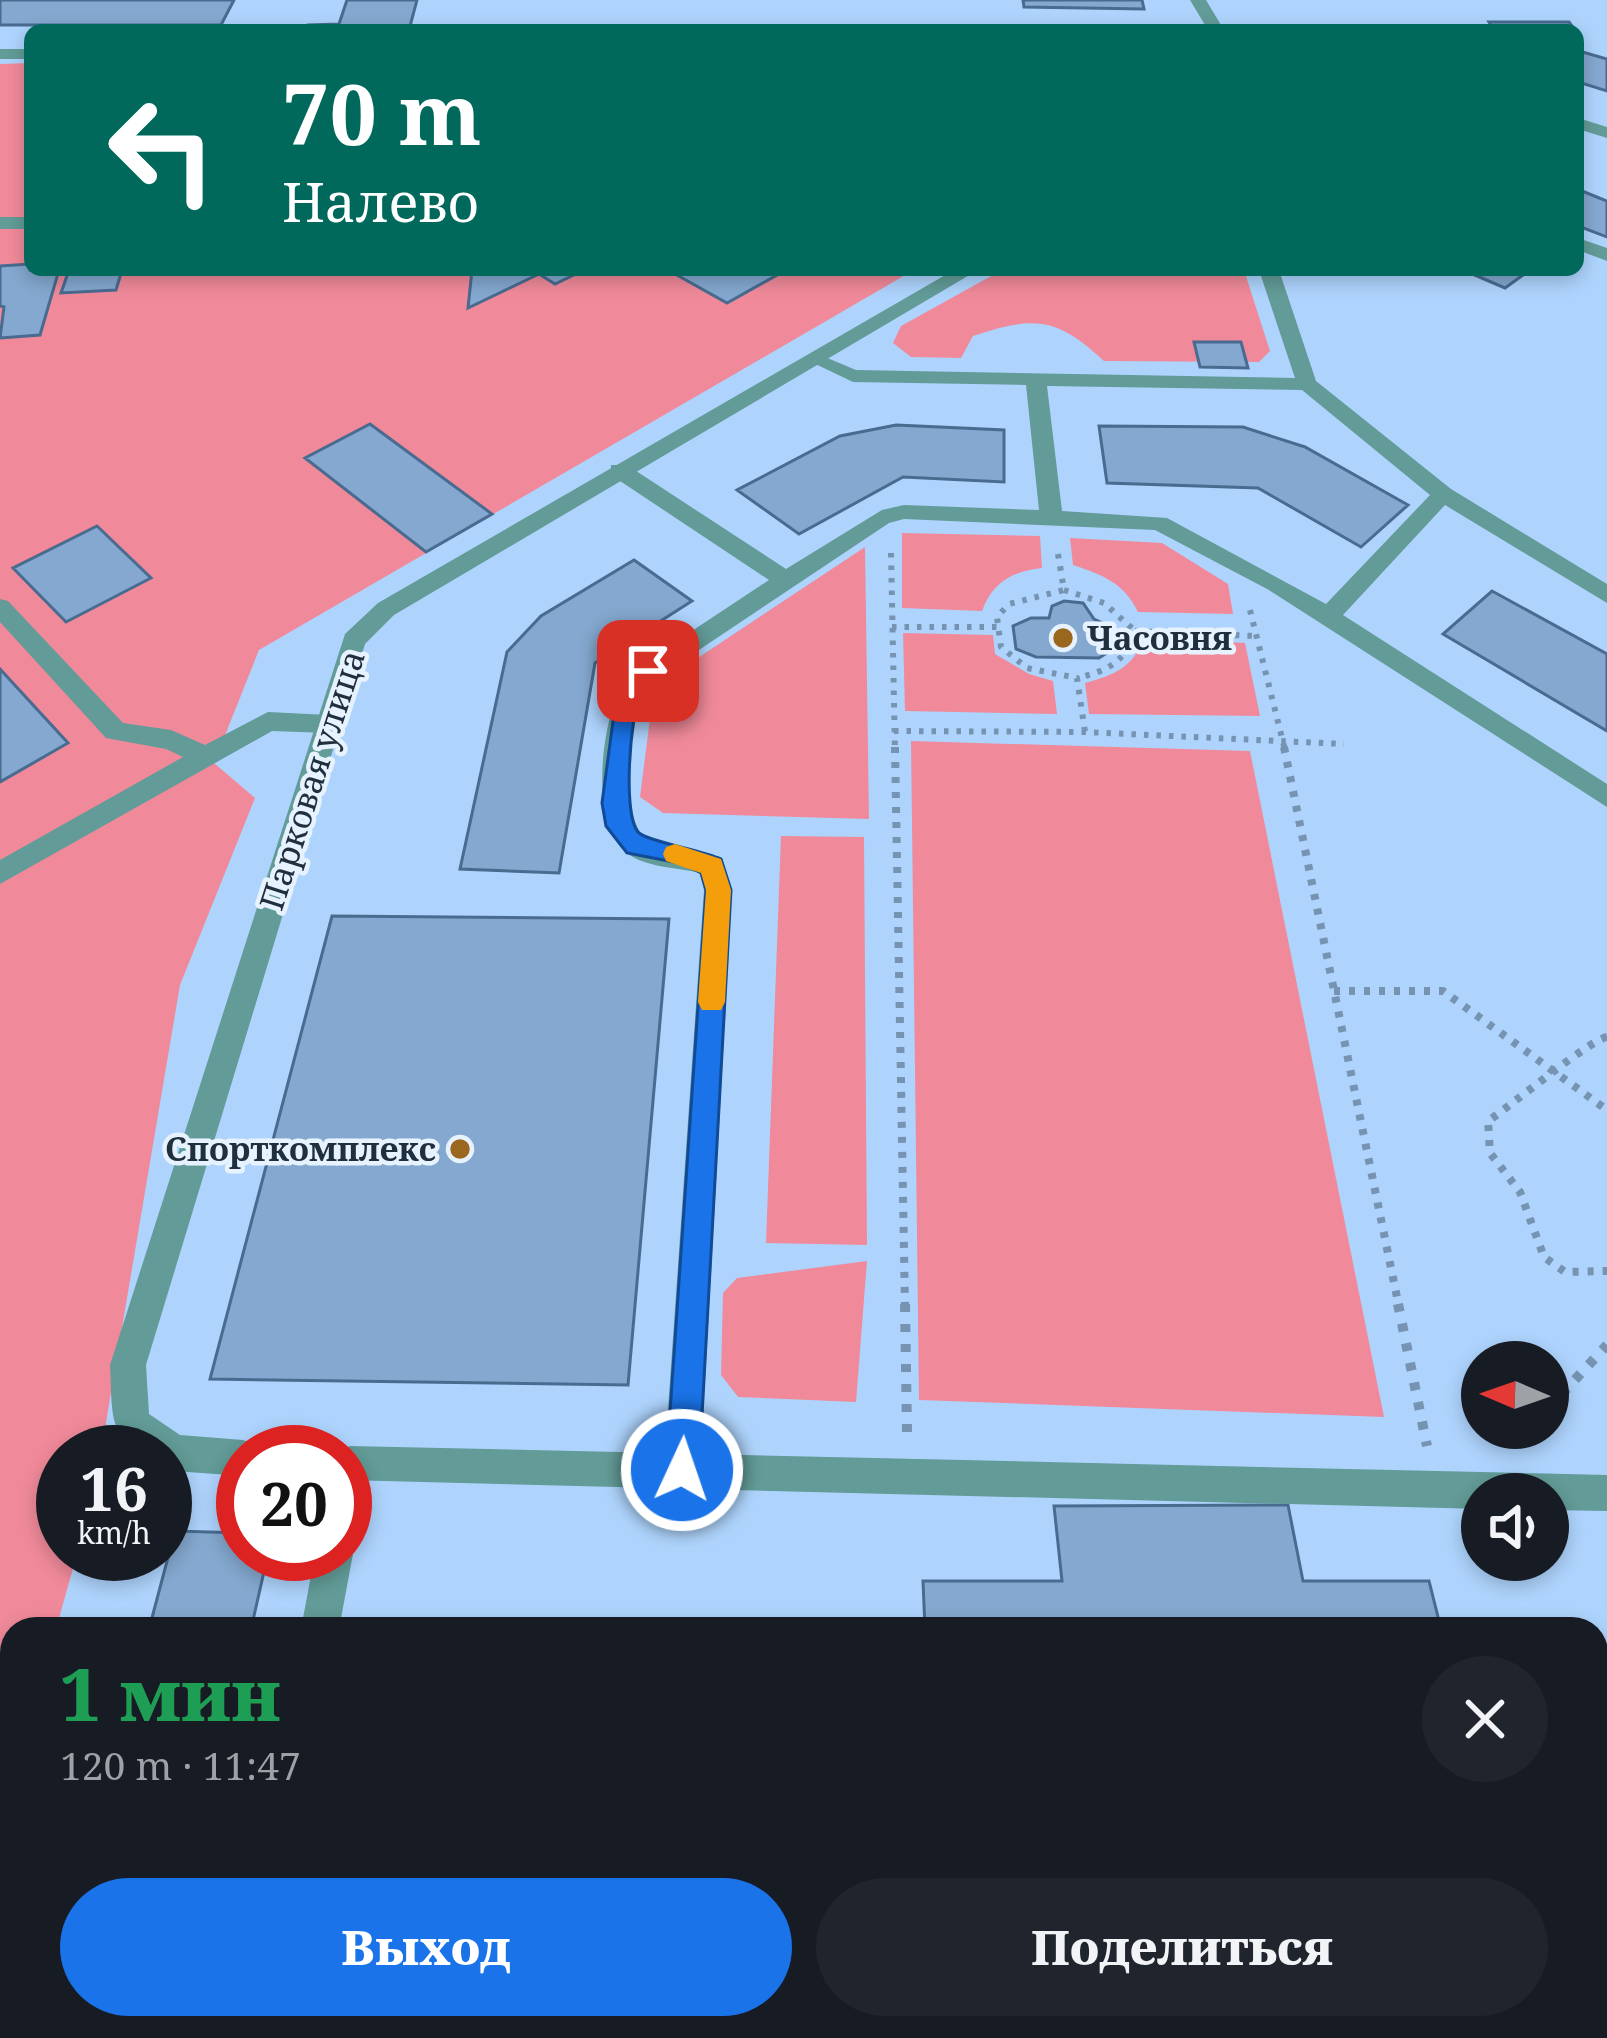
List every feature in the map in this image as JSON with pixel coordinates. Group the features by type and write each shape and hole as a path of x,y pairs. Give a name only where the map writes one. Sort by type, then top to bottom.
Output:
{"street":[{"name":"Парковая улица","path":"216,1456 174,1454 132,1424 128,1365 354,640 386,609 957,276"},
{"path":"1271,276 1306,384 1443,494 1607,595"},
{"path":"813,358 853,376 1306,384"},
{"path":"1036,380 1051,516"},
{"path":"620,470 787,581"},
{"path":"1328,617 1443,494"},
{"path":"682,1470 718,890 712,866 689,855 636,846 619,826 614,803 628,692 636,680 882,517 904,512 1159,523 1277,584 1607,797"},
{"path":"0,607 115,731 170,740 206,756"},
{"path":"0,873 268,721 328,724"},
{"path":"372,1474 682,1470 1607,1493"},
{"path":"322,1617 329,1581"}],"path":[{"path":"1051,516 1064,590"},
{"path":"882,517 890,544 909,1476"},
{"path":"1277,584 1249,610 1283,740 1436,1488"},
{"path":"1136,631 1130,655 1109,671 1077,678 1027,668 1001,647 997,617 1009,604 1064,590 1097,597 1118,608 1136,631 1256,636"},
{"path":"892,627 998,628"},
{"path":"1077,678 1085,732"},
{"path":"894,731 1085,732 1344,744"},
{"path":"1334,991 1443,991 1607,1110"},
{"path":"1607,1037 1593,1040 1556,1074 1488,1121 1486,1148 1493,1166 1525,1200 1531,1233 1542,1256 1562,1271 1607,1271"},
{"path":"1569,1386 1607,1345"}],"shaded area":[{"path":"24,63 24,276 904,276 259,650 214,763 255,798 180,985 106,1425 36,1425 36,1581 69,1581 59,1617 0,1617 0,64"},
{"path":"991,276 1246,276 1270,351 1259,362 1104,361 1072,335 1028,323 973,336 961,358 911,357 893,343 901,326"},
{"path":"902,533 1040,536 1042,568 1004,580 982,611 902,608"},
{"path":"1070,538 1162,543 1228,584 1233,614 1138,612 1111,581 1073,565"},
{"path":"865,547 869,819 663,813 640,797 654,687"},
{"path":"903,633 993,635 995,654 1029,674 1053,681 1057,714 905,711"},
{"path":"1144,638 1245,643 1260,716 1089,714 1085,683 1122,668"},
{"path":"911,741 1250,751 1384,1417 919,1400"},
{"path":"781,836 864,837 867,1245 766,1243"},
{"path":"867,1261 856,1402 738,1397 721,1375 723,1293 737,1278"}],"building":[{"path":"0,0 234,0 222,24 0,25"},
{"path":"347,0 417,0 411,24 339,24"},
{"path":"1023,0 1142,0 1144,9 1024,7"},
{"path":"1489,22 1570,24 1490,24"},
{"path":"1584,52 1607,59 1607,91 1584,84"},
{"path":"1584,192 1607,201 1607,237 1584,228"},
{"path":"24,264 24,276 57,276 40,335 0,338 4,307 0,306 0,266"},
{"path":"67,276 120,276 116,290 61,293"},
{"path":"471,276 535,276 468,308"},
{"path":"542,276 572,276 555,284"},
{"path":"679,276 775,276 727,303"},
{"path":"1477,276 1522,276 1505,288"},
{"path":"1194,342 1241,342 1248,368 1200,367"},
{"path":"370,424 492,514 426,552 305,458"},
{"path":"896,425 1004,430 1004,482 903,477 799,534 737,490 840,436"},
{"path":"1099,426 1243,427 1305,447 1408,505 1361,547 1258,488 1107,483"},
{"path":"97,526 151,578 66,622 13,568"},
{"path":"634,560 692,601 595,663 559,873 460,869 507,652 541,616"},
{"path":"1492,591 1607,654 1607,731 1443,634"},
{"name":"Часовня","path":"1064,601 1083,603 1094,619 1109,626 1113,649 1099,658 1036,657 1016,649 1013,626 1031,618 1049,618 1052,606"},
{"path":"0,669 68,743 0,782"},
{"name":"Спорткомплекс","path":"332,916 669,919 628,1385 210,1379"},
{"path":"1288,1505 1303,1581 1429,1581 1438,1617 924,1617 923,1581 1062,1581 1054,1506"},
{"path":"192,1532 216,1532 216,1581 262,1581 254,1617 152,1617 162,1581 192,1581"}],"slow traffic":[{"path":"675,854 712,866 718,890 711,1002"}],"place":[{"name":"Часовня","path":"1063,638"},
{"name":"Спорткомплекс","path":"460,1149"}],"route":[{"path":"648,671 628,692 614,803 619,826 636,846 689,855 712,866 718,890 682,1470"}]}
